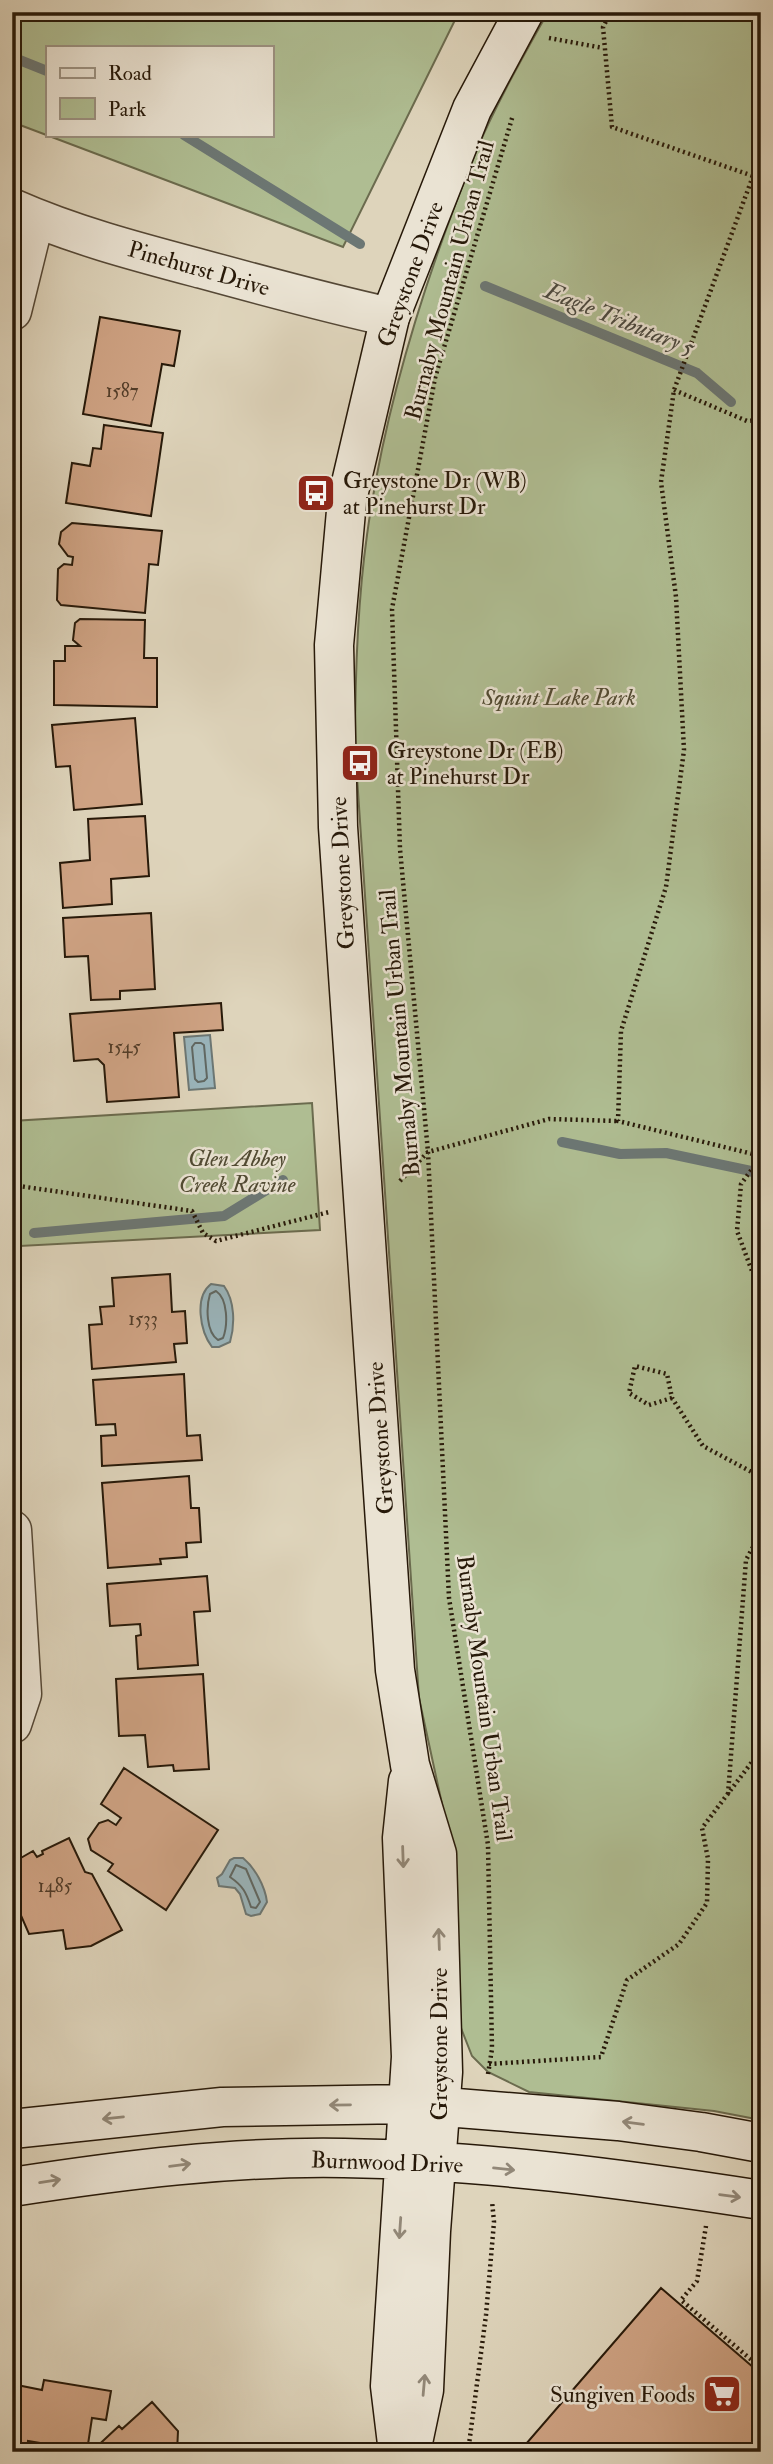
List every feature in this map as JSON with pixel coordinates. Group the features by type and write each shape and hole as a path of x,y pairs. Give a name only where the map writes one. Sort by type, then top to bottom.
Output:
{"street":[{"name":"Greystone Drive","path":"398,2452 390,2386 420,2161 424,2104 411,2057 402,1838 410,1765 394,1657 338,827 334,658 347,500 390,317 472,109 539,26"},
{"name":"Pinehurst Drive","path":"24,213 161,258 332,305 390,317"},
{"path":"12,310 24,213"},
{"path":"12,1531 22,1694 12,1724"},
{"path":"12,2129 222,2107 424,2104 632,2123 761,2143"},
{"name":"Burnwood Drive","path":"12,2187 88,2175 208,2162 343,2158 420,2161 598,2178 761,2200"},
{"name":"Greystone Drive","path":"411,2452 424,2390 431,2231 420,2161"}],"path":[{"path":"611,12 603,27 603,48 612,127 753,176 761,174"},
{"path":"539,26 603,48"},
{"name":"Burnaby Mountain Urban Trail","path":"488,2072 492,2049 488,1845 449,1598 428,1152 400,849 392,609 435,379 513,115"},
{"path":"618,1121 621,1031 666,887 684,750 676,597 661,482 674,390 753,176"},
{"path":"674,390 747,421 761,419"},
{"path":"394,1188 428,1152 549,1119 618,1121 761,1156 741,1184 737,1231 761,1295"},
{"path":"12,1185 192,1211 203,1233 216,1241 339,1210"},
{"path":"672,1398 649,1405 629,1393 635,1366 667,1374 672,1398 704,1446 761,1477"},
{"path":"727,1795 746,1560 761,1532"},
{"path":"489,2064 601,2057 627,1980 679,1944 707,1903 708,1859 702,1828 761,1750"},
{"path":"468,2452 486,2315 494,2221 492,2197"},
{"path":"706,2225 697,2281 681,2300 761,2368"}],"green space":[{"path":"12,12 459,12 343,247 49,136 273,136 273,46 46,46 46,135 12,122"},
{"name":"Squint Lake Park","path":"548,12 761,12 761,2120 714,2111 529,2092 488,2072 472,2056 459,2023 442,1804 419,1698 355,747 359,615 367,535 385,436 425,290 477,149"},
{"name":"Glen Abbey Creek Ravine","path":"312,1103 320,1230 20,1246 16,1197 12,1197 12,1121"}],"water":[{"path":"210,1035 215,1088 189,1090 184,1037"},
{"path":"211,1284 224,1286 233,1313 230,1342 219,1347 212,1347 202,1323 202,1297"},
{"path":"234,1858 243,1858 262,1884 267,1902 260,1914 246,1914 240,1894 235,1888 219,1886 217,1878"}],"building":[{"path":"100,317 180,331 174,366 162,364 151,426 83,414"},
{"path":"104,425 163,433 151,516 66,503 72,463 90,466 93,448 101,449"},
{"path":"72,523 162,531 158,565 149,564 145,613 61,605 57,600 58,569 64,564 72,565 73,557 68,556 59,544 61,532"},
{"path":"80,619 145,620 144,658 157,658 157,707 54,705 54,661 65,661 65,646 80,646 73,640 75,623"},
{"path":"135,718 142,804 74,810 70,766 56,767 52,725"},
{"path":"145,816 149,876 111,879 112,904 63,908 60,863 90,860 88,819"},
{"path":"151,913 155,989 120,991 120,999 91,1000 88,956 65,957 63,918"},
{"path":"221,1003 223,1030 174,1033 179,1097 107,1102 104,1065 98,1059 74,1061 70,1014"},
{"path":"170,1274 172,1312 185,1311 187,1343 174,1344 176,1362 92,1369 89,1325 102,1324 100,1307 114,1306 112,1278"},
{"path":"184,1374 187,1436 200,1435 202,1460 102,1466 101,1436 116,1435 115,1424 96,1425 93,1380"},
{"path":"189,1476 191,1508 199,1508 201,1542 186,1543 187,1557 160,1559 161,1564 108,1568 102,1483"},
{"path":"207,1576 210,1611 194,1612 198,1665 138,1669 136,1636 141,1635 140,1624 110,1626 107,1584"},
{"path":"203,1674 209,1769 174,1771 173,1765 148,1767 145,1735 119,1736 116,1679"},
{"path":"124,1768 218,1830 166,1910 108,1871 113,1864 91,1850 88,1839 99,1823 108,1820 116,1825 121,1818 101,1804"},
{"path":"69,1838 85,1872 92,1874 122,1930 91,1946 66,1949 63,1930 29,1934 12,1895 12,1863 33,1851 37,1857 43,1854 42,1851"},
{"path":"661,2288 761,2374 761,2452 519,2452"},
{"path":"44,2380 111,2391 106,2420 92,2418 87,2451 28,2441 27,2452 12,2452 12,2384 42,2390"},
{"path":"152,2402 178,2431 177,2452 91,2452 119,2426 122,2429"}],"waterway":[{"name":"Eagle Tributary 5","path":"12,57 46,71"},
{"name":"Eagle Tributary 5","path":"186,136 360,244"},
{"name":"Eagle Tributary 5","path":"485,286 697,373 731,402"},
{"path":"562,1142 620,1154 666,1153 751,1171 761,1178"},
{"path":"34,1233 224,1216 283,1180"}],"place":[{"name":"Greystone Dr (WB) at Pinehurst Dr","path":"316,493"},
{"name":"Greystone Dr (EB) at Pinehurst Dr","path":"360,763"},
{"name":"Sungiven Foods","path":"722,2394"}]}
